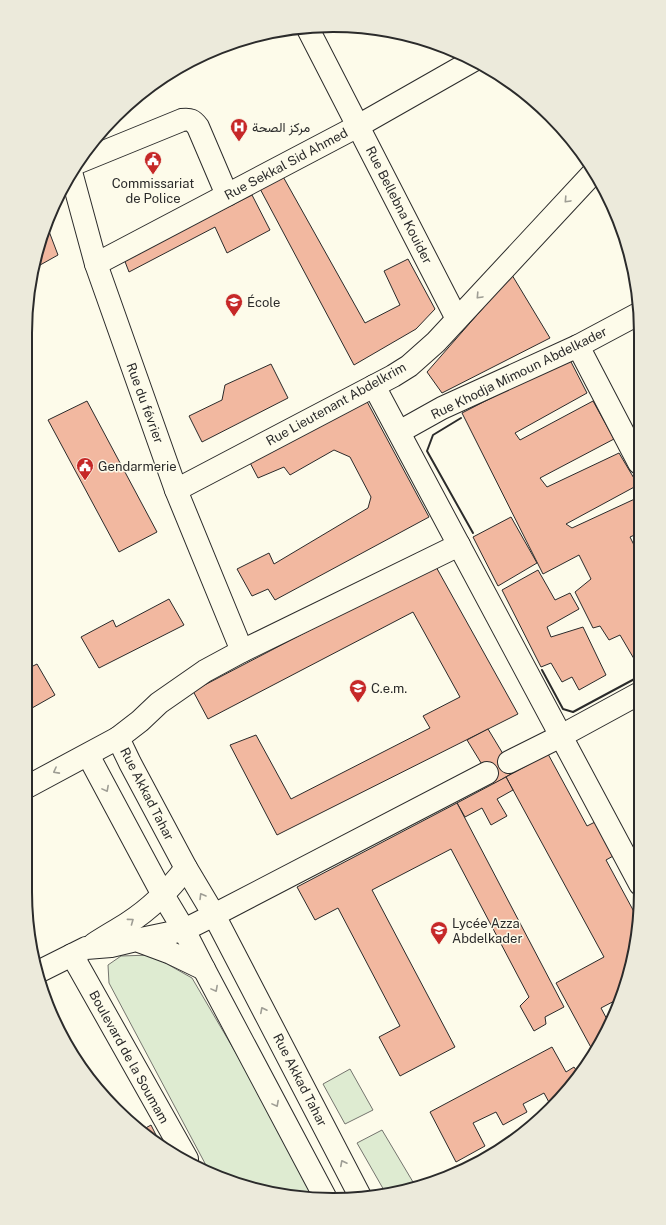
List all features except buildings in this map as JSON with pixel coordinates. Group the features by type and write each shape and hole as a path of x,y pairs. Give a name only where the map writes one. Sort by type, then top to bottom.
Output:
{"street":[{"name":"Rue Bellebna Kouider","path":"310,33 457,319"},
{"name":"Rue Sekkal Sid Ahmed","path":"96,264 358,126 467,64"},
{"path":"89,158 182,120 188,119 194,121 198,126 227,195"},
{"name":"Rue Lieutenant Abdelkrim","path":"176,490 374,386 409,366 436,342 590,177"},
{"name":"Rue du février","path":"73,180 96,264 176,490 242,651"},
{"name":"Rue Khodja Mimoun Abdelkader","path":"399,432 442,408 578,346 633,317"},
{"path":"578,346 634,454"},
{"path":"374,386 634,873"},
{"path":"118,738 160,703 205,671 242,651 459,545"},
{"path":"508,762 561,736 634,696"},
{"name":"Rue Akkad Tahar","path":"32,784 118,738 186,868 214,915 358,1192"},
{"path":"88,755 163,895 184,930 323,1192"},
{"path":"79,952 184,930 487,773"},
{"path":"42,970 79,952 130,922 163,895 186,868"},
{"path":"136,940 171,953 204,969"},
{"name":"Boulevard de la Soumam","path":"79,952 185,1154"}],"green space":[{"path":"151,955 192,978 257,1089 313,1192 255,1183 206,1164 109,983 108,965 121,956"},
{"path":"350,1069 373,1110 345,1124 323,1084"},
{"path":"382,1130 413,1182 383,1188 357,1143"}],"wall":[{"path":"461,418 433,435 427,451 473,533"},
{"path":"542,670 563,709 573,712 634,679"}],"place":[{"name":"مركز الصحة","path":"239,142"},
{"name":"Commissariat de Police","path":"153,175"},
{"name":"École","path":"234,317"},
{"name":"Gendarmerie","path":"85,481"},
{"name":"C.e.m.","path":"358,703"},
{"name":"Lycée Azza Abdelkader","path":"439,945"}]}
